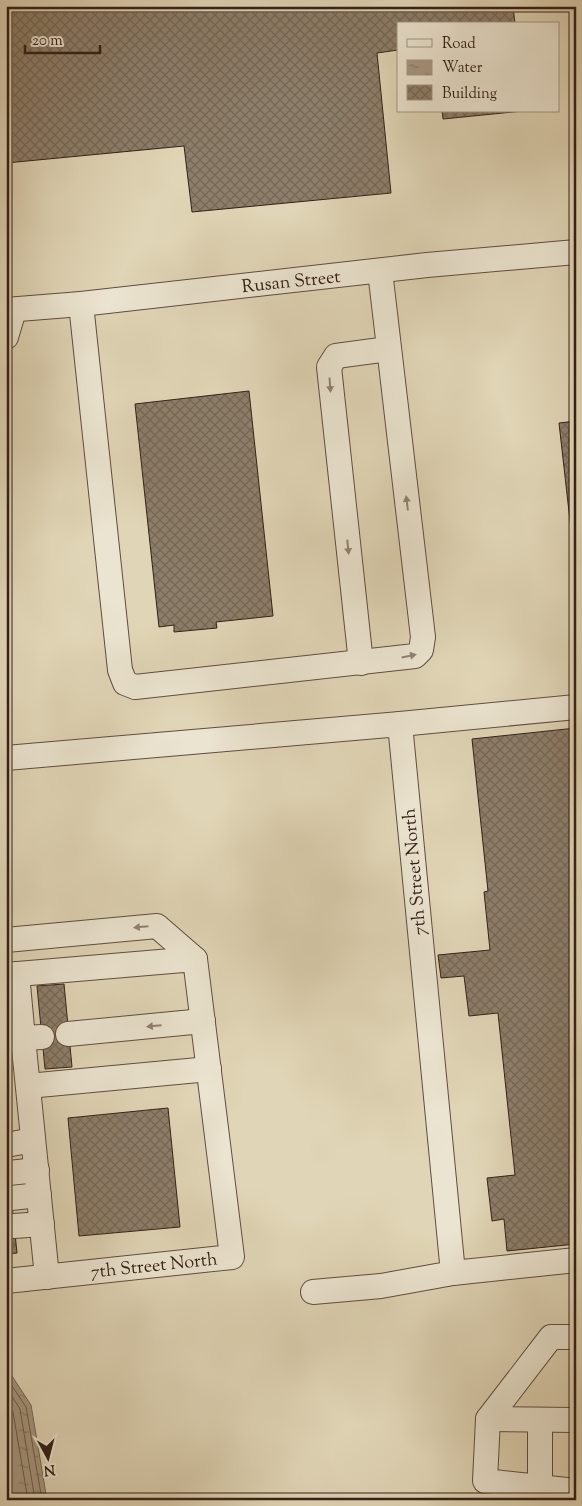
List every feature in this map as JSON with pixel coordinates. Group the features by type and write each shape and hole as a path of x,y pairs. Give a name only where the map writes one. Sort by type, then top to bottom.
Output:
{"lane":[{"name":"Rusan Street","path":"10,310 576,252"},
{"path":"81,304 120,670 125,683 135,687 360,663 415,656 421,650 423,636 380,271"},
{"path":"6,337 10,310"},
{"path":"360,663 329,367 336,356 388,349"},
{"path":"6,758 576,707"},
{"name":"7th Street North","path":"400,724 453,1273"},
{"path":"6,940 157,926 195,959"},
{"path":"47,1277 24,1038 11,975 195,959"},
{"name":"7th Street North","path":"6,1281 232,1257 195,959"},
{"path":"68,1034 203,1021"},
{"path":"28,1086 209,1069"},
{"path":"6,1145 33,1140"},
{"path":"9,1173 36,1170"},
{"path":"11,1198 39,1195"},
{"path":"14,1226 42,1224"},
{"path":"313,1292 380,1286 453,1273 576,1260"},
{"path":"576,1337 552,1338 488,1420 485,1481 511,1492 540,1488 576,1491"},
{"path":"488,1420 576,1420"},
{"path":"540,1420 540,1488"}],"water":[{"path":"6,1372 10,1373 31,1405 47,1500 6,1500"}],"building":[{"path":"6,6 513,6 515,22 397,22 397,50 377,53 391,193 192,212 184,146 6,163"},
{"path":"442,112 513,112 443,119"},
{"path":"249,391 273,616 216,622 217,628 174,632 174,625 159,627 135,404"},
{"path":"576,421 576,574 559,423"},
{"path":"576,728 576,1244 507,1251 504,1219 492,1221 487,1178 515,1175 498,1013 469,1016 464,976 441,978 438,955 490,950 484,892 488,891 472,739"},
{"path":"64,984 72,1067 45,1069 37,986"},
{"path":"168,1108 180,1227 79,1236 68,1118"},
{"path":"6,1146 17,1253 6,1254"}]}
